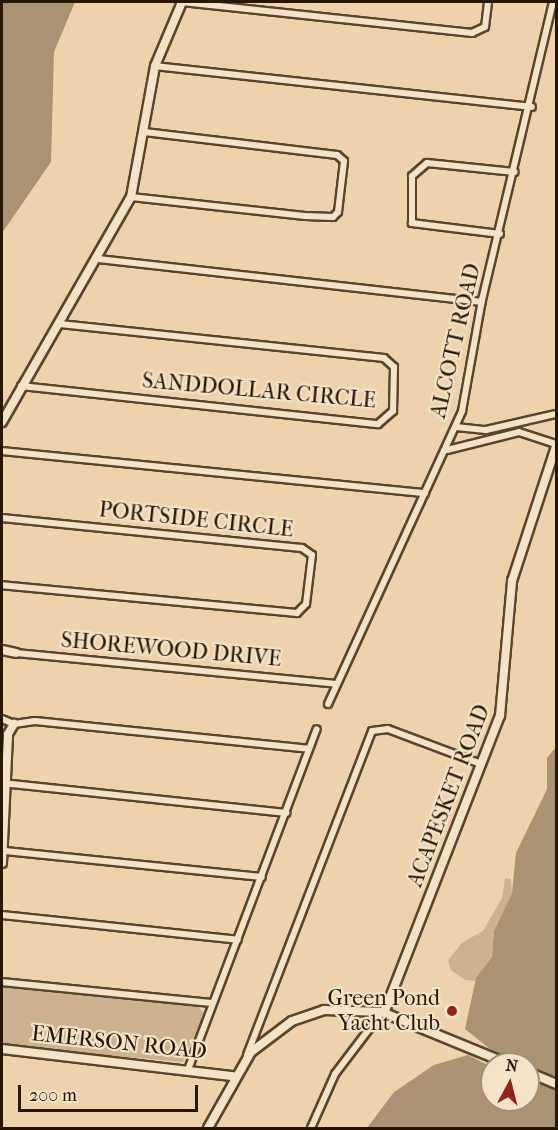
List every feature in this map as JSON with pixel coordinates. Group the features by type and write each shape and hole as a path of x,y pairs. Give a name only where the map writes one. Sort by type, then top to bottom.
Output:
{"main road":[{"name":"ACAPESKET ROAD","path":"383,1012 481,764 504,699 512,581 556,445"},
{"path":"208,1128 233,1076 246,1058 274,1032 303,1016 347,1008 383,1012 480,1052"},
{"path":"540,1077 556,1084"}],"street":[{"path":"2,422 99,259 131,196 155,66 182,2 472,33 484,27 488,2"},
{"name":"ALCOTT ROAD","path":"328,704 456,427 482,302 532,107 553,2"},
{"path":"155,66 532,107"},
{"path":"131,196 305,216 333,217 338,212 344,161 337,155 144,132"},
{"path":"500,234 412,224 412,176 427,163 515,172"},
{"path":"99,259 482,302"},
{"name":"SANDDOLLAR CIRCLE","path":"21,387 378,424 393,411 393,364 384,358 60,324"},
{"path":"456,427 486,430 556,414"},
{"path":"447,450 511,432 556,445"},
{"path":"2,451 425,493"},
{"name":"PORTSIDE CIRCLE","path":"2,518 302,548 312,555 306,604 297,613 2,585"},
{"name":"SHOREWOOD DRIVE","path":"2,650 337,684"},
{"path":"2,719 14,724 35,721 309,749"},
{"path":"2,862 5,851 4,783 8,734 14,724"},
{"path":"246,1058 370,734 379,728 481,764"},
{"path":"189,1067 211,1003 238,940 317,729"},
{"path":"4,783 286,813"},
{"path":"5,851 262,877"},
{"path":"2,915 238,940"},
{"path":"2,982 211,1003"},
{"path":"311,1128 335,1074 383,1012"},
{"name":"EMERSON ROAD","path":"2,1048 189,1067 233,1076"}],"shaded area":[{"path":"2,2 75,2 54,52 51,162 2,233"},
{"path":"556,747 556,1077 540,1070 540,1052 497,1052 465,1029 476,978 492,957 494,931 512,893 516,853 547,789 547,758"},
{"path":"505,878 511,879 512,893 494,931 492,957 475,981 465,980 451,970 448,960 463,942 483,931 502,898"},
{"path":"2,985 197,1004 204,1014 183,1062 2,1046"},
{"path":"468,1055 480,1061 480,1112 540,1112 540,1080 556,1083 556,1128 367,1128 394,1092 434,1065"}],"place":[{"name":"Green Pond Yacht Club","path":"452,1011"}]}
